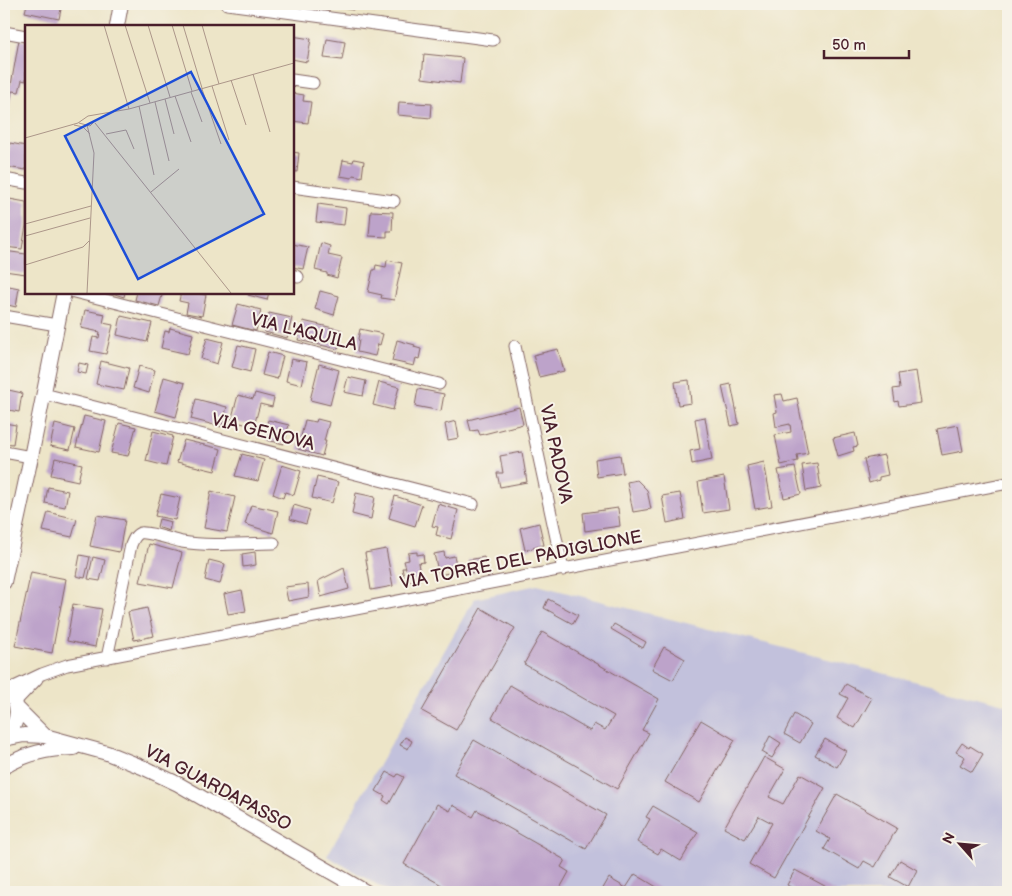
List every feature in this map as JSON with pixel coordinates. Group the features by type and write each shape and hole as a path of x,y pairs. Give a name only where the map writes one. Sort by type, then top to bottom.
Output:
{"street":[{"path":"117,25 121,4"},
{"path":"227,4 493,40"},
{"path":"4,32 25,36"},
{"path":"294,80 313,83"},
{"path":"4,179 25,182"},
{"path":"294,187 394,201"},
{"path":"4,582 64,294"},
{"name":"VIA L'AQUILA","path":"82,294 439,384"},
{"path":"4,316 58,325"},
{"name":"VIA PADOVA","path":"515,346 563,570"},
{"name":"VIA GENOVA","path":"44,394 473,504"},
{"path":"4,452 31,457"},
{"name":"VIA TORRE DEL PADIGLIONE","path":"11,697 42,674 66,665 1008,483"},
{"path":"108,658 131,545 139,534 146,533 196,544 274,543"},
{"path":"11,697 45,736"},
{"path":"4,738 14,726 17,717 11,697"},
{"name":"VIA GUARDAPASSO","path":"4,738 24,735 45,736 107,753 142,767 178,784 366,892"},
{"path":"4,767 44,750 88,747"}],"shaded area":[{"path":"537,585 1008,705 1008,892 390,892 327,856 474,599"}],"green space":[{"path":"4,694 11,712 4,730"}],"building":[{"path":"27,4 62,4 59,19 25,12"},
{"path":"323,4 354,4 353,10"},
{"path":"375,4 389,4 388,11 374,10"},
{"path":"294,36 311,39 307,62 294,59"},
{"path":"327,39 345,42 342,60 324,58"},
{"path":"19,40 25,41 25,81 22,80 19,92 12,91 6,123 4,123 4,84 11,85"},
{"path":"424,54 463,58 460,83 422,78"},
{"path":"294,93 304,95 303,101 311,102 308,123 294,121"},
{"path":"399,102 432,104 431,118 398,115"},
{"path":"10,143 25,146 25,170 6,167"},
{"path":"294,152 299,153 297,172 294,171"},
{"path":"354,159 364,161 362,177 353,175 352,178 340,176 343,160 353,162"},
{"path":"4,198 25,202 25,231 22,249 4,247"},
{"path":"318,204 346,208 344,225 316,222"},
{"path":"371,211 393,212 392,231 387,231 387,237 369,236"},
{"path":"321,243 330,246 328,255 342,258 337,278 315,270"},
{"path":"294,244 308,247 303,269 294,267"},
{"path":"4,251 25,254 25,274 4,271"},
{"path":"387,260 402,263 394,300 381,298 382,295 368,292 373,270 375,270 376,265 386,267"},
{"path":"4,285 19,288 16,307 4,304"},
{"path":"320,291 339,296 334,315 315,309"},
{"path":"136,294 162,294 159,306 135,300"},
{"path":"181,294 206,295 202,316 186,313 188,303 179,301"},
{"path":"248,294 268,294 267,300"},
{"path":"238,304 261,310 256,331 232,325"},
{"path":"85,310 105,314 103,323 113,325 106,354 90,351 93,337 99,338 100,332 81,328"},
{"path":"269,313 292,318 287,338 265,332"},
{"path":"121,316 152,323 147,342 117,335"},
{"path":"303,321 342,330 338,349 298,340"},
{"path":"170,328 193,334 188,354 161,348 165,331 169,332"},
{"path":"360,329 383,334 375,356 357,352"},
{"path":"207,338 223,342 217,364 201,359"},
{"path":"397,340 415,345 414,347 421,349 419,359 416,358 414,366 392,361"},
{"path":"238,345 255,349 250,372 232,367"},
{"path":"558,349 564,371 539,377 533,355"},
{"path":"268,352 283,356 277,379 262,375"},
{"path":"291,359 307,362 302,385 286,381"},
{"path":"101,361 129,368 124,390 96,384"},
{"path":"79,363 88,365 86,374 77,372"},
{"path":"319,364 339,370 330,405 310,400"},
{"path":"139,366 155,370 149,393 133,388"},
{"path":"916,371 921,403 899,406 898,401 895,402 893,389 900,388 898,374"},
{"path":"164,377 185,383 176,417 155,411"},
{"path":"348,377 366,381 363,396 344,392"},
{"path":"689,380 691,403 678,405 675,382"},
{"path":"379,382 399,387 393,410 373,405"},
{"path":"731,384 739,424 731,426 722,386"},
{"path":"4,389 22,393 19,412 4,409"},
{"path":"418,389 444,394 441,411 415,406"},
{"path":"255,393 274,398 272,407 260,404 254,426 231,421 238,395 253,399"},
{"path":"782,394 784,401 797,398 808,453 797,455 798,461 781,465 775,435 791,432 790,424 776,427 774,413 777,412 774,395"},
{"path":"196,399 227,407 222,427 191,419"},
{"path":"519,407 523,424 480,435 478,430 471,431 468,420"},
{"path":"84,416 106,421 99,452 76,447"},
{"path":"705,417 712,460 692,464 690,451 700,449 695,419"},
{"path":"317,419 329,422 322,456 298,449 305,420 316,422"},
{"path":"268,420 289,425 284,444 267,440 269,433 265,432"},
{"path":"456,421 459,438 448,440 445,424"},
{"path":"4,423 16,425 13,444 4,443"},
{"path":"119,423 136,427 128,456 111,453"},
{"path":"55,424 75,429 70,450 50,446"},
{"path":"958,425 963,451 942,455 937,429"},
{"path":"153,431 173,436 166,466 146,461"},
{"path":"855,433 858,446 853,447 854,451 838,456 833,438"},
{"path":"184,440 221,449 215,471 177,462"},
{"path":"522,452 527,482 500,487 497,473 503,473 500,456"},
{"path":"242,454 264,460 258,481 235,476"},
{"path":"620,455 623,473 597,477 595,459"},
{"path":"884,455 888,475 879,477 879,480 869,483 864,459"},
{"path":"55,458 82,464 78,481 51,475"},
{"path":"764,462 772,506 755,509 747,466"},
{"path":"817,463 821,488 806,491 802,465"},
{"path":"282,465 301,471 294,495 285,492 283,498 273,494"},
{"path":"795,467 801,494 784,498 778,470"},
{"path":"317,477 338,482 332,503 312,498"},
{"path":"724,477 729,509 703,513 698,482"},
{"path":"637,480 647,490 651,509 633,512 627,482"},
{"path":"48,487 68,491 65,507 45,503"},
{"path":"211,491 235,497 227,532 204,528"},
{"path":"356,493 375,497 371,519 352,514"},
{"path":"680,493 685,519 667,523 662,496"},
{"path":"161,494 180,498 175,520 155,516"},
{"path":"395,496 422,505 415,526 389,518"},
{"path":"438,504 458,510 451,539 436,535 438,527 432,526"},
{"path":"251,505 278,511 273,533 245,524"},
{"path":"294,505 310,510 306,524 290,519"},
{"path":"618,508 620,526 585,531 583,513"},
{"path":"48,512 77,519 72,537 43,531"},
{"path":"97,515 125,520 119,552 90,546"},
{"path":"159,519 171,522 169,531 157,527"},
{"path":"539,523 544,545 525,550 520,528"},
{"path":"149,544 182,553 173,588 140,582"},
{"path":"386,549 393,586 371,590 365,553"},
{"path":"255,552 256,565 243,567 242,554"},
{"path":"417,552 417,555 423,554 424,562 418,563 421,579 405,582 402,568 406,568 404,561 409,560 408,553"},
{"path":"444,552 445,558 454,556 458,571 439,575 434,554"},
{"path":"80,555 90,557 85,578 76,576"},
{"path":"93,557 105,560 100,581 88,579"},
{"path":"484,557 487,569 471,573 468,560"},
{"path":"209,560 225,564 220,584 205,580"},
{"path":"344,568 349,589 321,597 318,581"},
{"path":"31,572 66,579 52,653 15,646"},
{"path":"308,584 309,597 288,601 285,587"},
{"path":"242,590 246,611 228,614 224,594"},
{"path":"548,599 578,615 573,624 544,608"},
{"path":"73,604 102,609 95,647 67,641"},
{"path":"147,608 154,636 134,640 128,612"},
{"path":"481,608 515,628 456,730 422,711"},
{"path":"614,624 646,642 643,648 611,629"},
{"path":"542,632 659,699 642,730 649,733 617,789 492,718 510,685 590,731 594,724 605,730 614,716 524,664"},
{"path":"664,647 685,659 673,680 652,669"},
{"path":"846,684 872,698 855,728 837,718 848,698 840,694"},
{"path":"794,714 811,724 800,743 784,734"},
{"path":"701,720 735,740 699,802 665,782"},
{"path":"770,736 781,743 772,758 762,752"},
{"path":"405,737 412,741 408,749 400,745"},
{"path":"825,739 846,751 837,767 815,755"},
{"path":"474,740 606,815 586,849 454,774"},
{"path":"962,743 983,754 972,772 960,765 965,757 956,752"},
{"path":"764,757 785,769 769,797 783,804 800,774 825,788 774,878 749,864 772,823 759,816 745,839 724,828"},
{"path":"387,772 396,777 398,774 404,777 389,804 383,800 385,796 376,791"},
{"path":"837,794 897,828 875,867 864,861 859,869 824,849 830,839 816,831"},
{"path":"437,804 450,811 453,805 473,817 477,810 565,860 561,867 569,872 558,892 454,892 404,864"},
{"path":"653,806 698,832 681,861 661,849 658,854 637,842 650,819 646,817"},
{"path":"900,860 917,870 908,887 890,877"},
{"path":"795,870 836,892 792,892 794,889 787,885"},
{"path":"635,874 665,892 601,892 609,878 626,888"}]}
